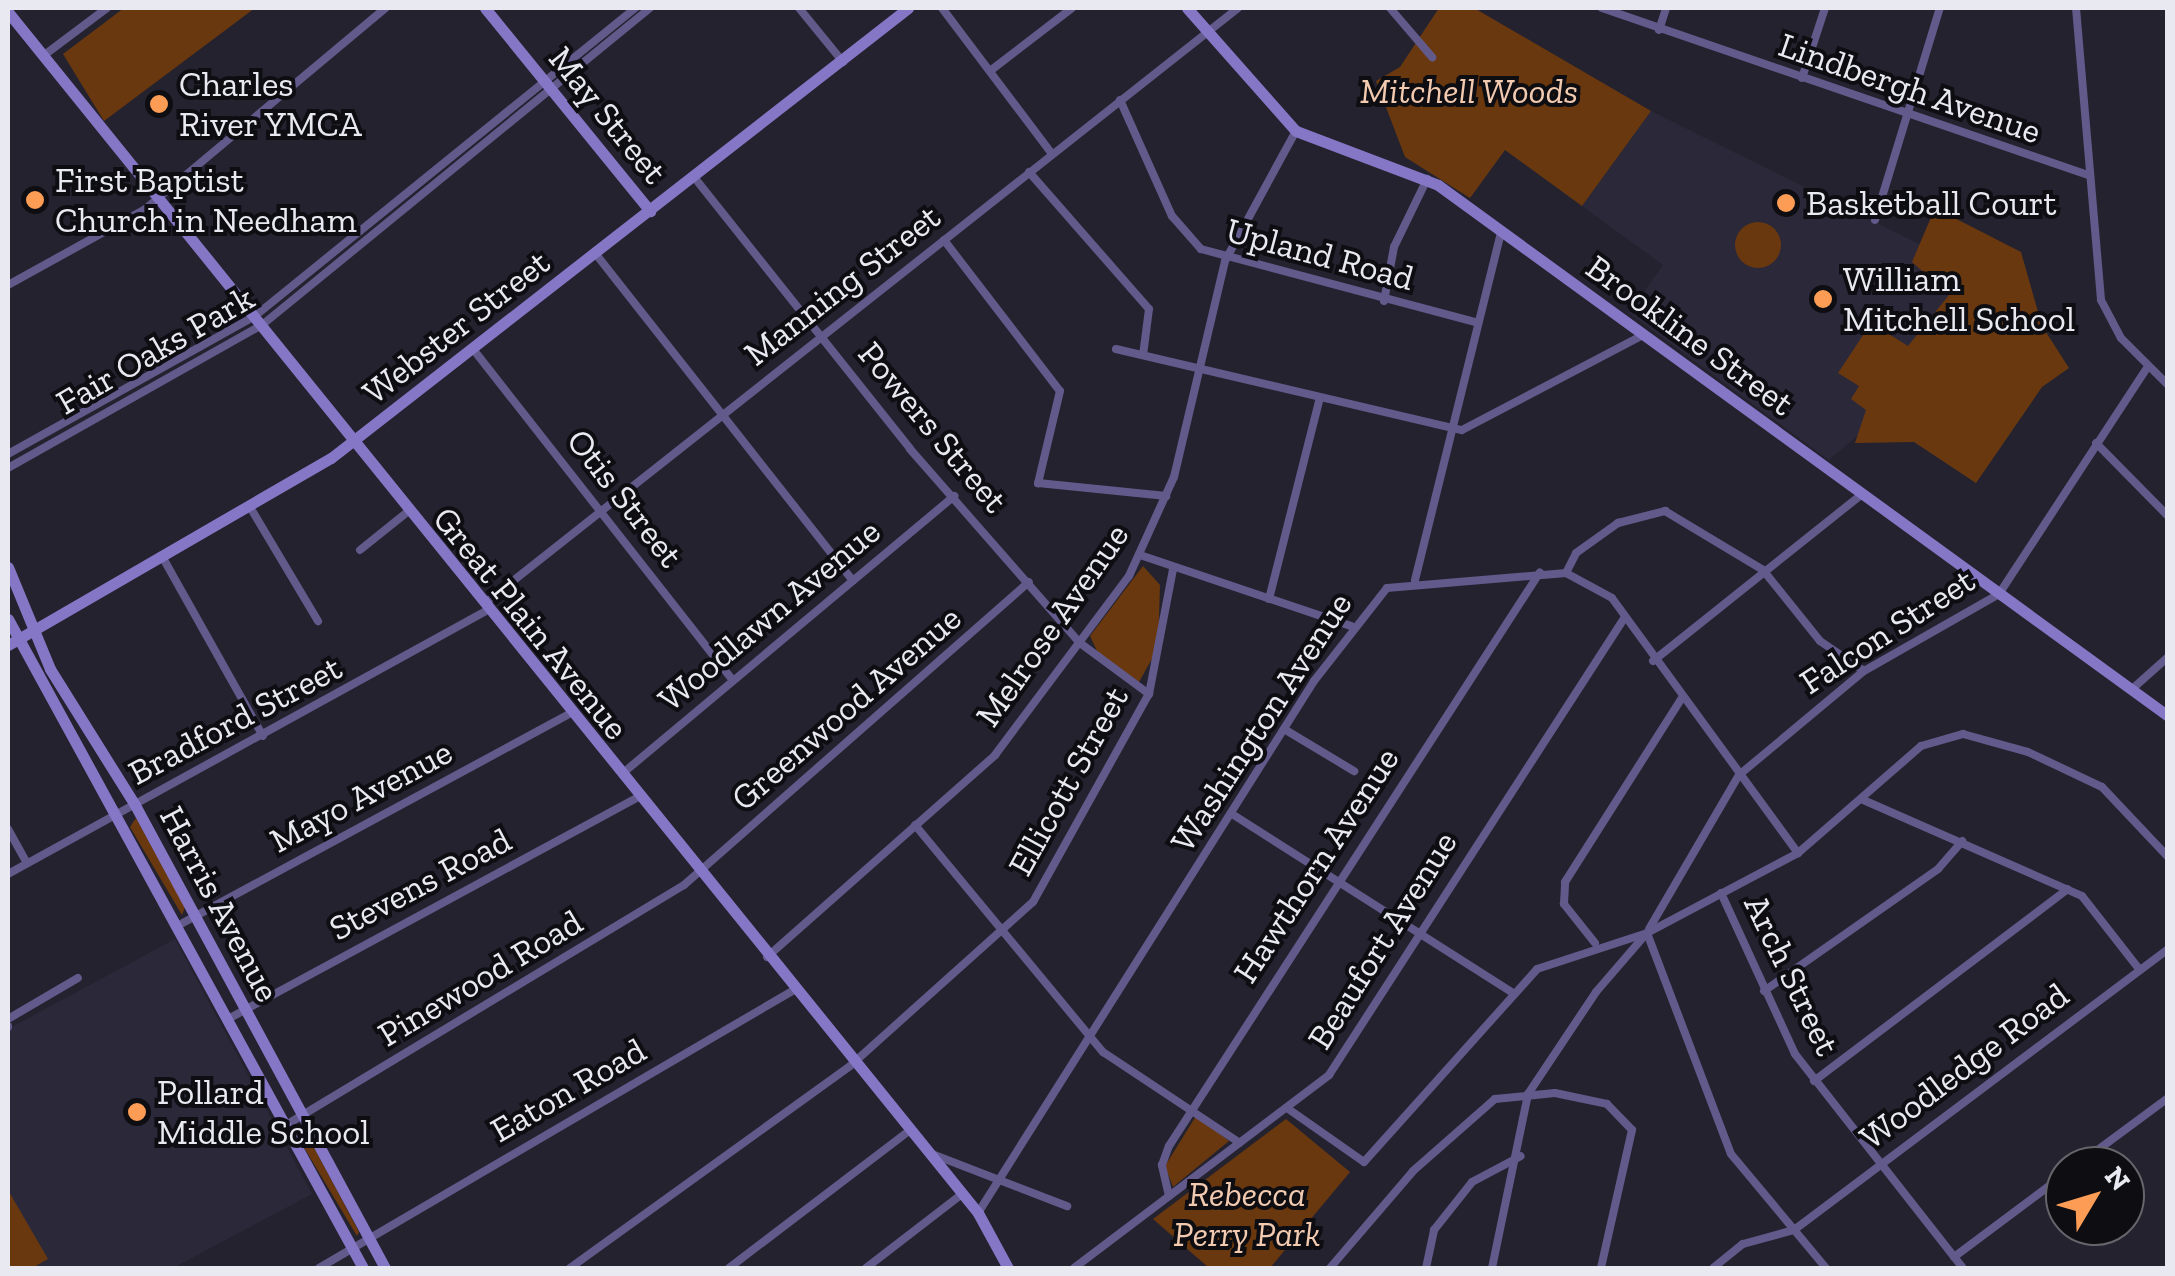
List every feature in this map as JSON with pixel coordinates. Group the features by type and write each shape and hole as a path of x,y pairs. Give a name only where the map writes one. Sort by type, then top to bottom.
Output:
{"street":[{"path":"43,56 107,8"},
{"path":"8,284 155,200 386,8"},
{"name":"May Street","path":"485,8 650,211"},
{"name":"Fair Oaks Park","path":"8,468 254,324 410,204 635,8"},
{"name":"Fair Oaks Park","path":"8,454 144,378 254,324 403,195 650,8"},
{"path":"799,8 843,62"},
{"name":"Webster Street","path":"12,642 163,558 350,444 908,8"},
{"path":"942,8 1052,154"},
{"path":"990,71 1072,8"},
{"name":"Brookline Street","path":"1188,8 1296,130 1428,178 2168,716"},
{"name":"Manning Street","path":"484,609 600,511 1238,8"},
{"path":"1390,8 1432,57"},
{"name":"Lindbergh Avenue","path":"1602,8 1910,118 2088,175"},
{"path":"1660,30 1666,8"},
{"path":"1802,78 1825,8"},
{"path":"1875,220 1910,118 1940,8"},
{"path":"2076,8 2101,300 2148,366 2168,385"},
{"name":"Great Plain Avenue","path":"8,12 350,444 978,1213 1008,1268"},
{"name":"Upland Road","path":"1120,100 1172,216 1225,261 1476,322"},
{"name":"Melrose Avenue","path":"767,957 995,756 1080,644 1140,556 1166,496 1225,261 1296,130"},
{"path":"1029,172 1149,308 1143,355"},
{"name":"Powers Street","path":"694,177 1080,644 1149,694"},
{"path":"1384,301 1394,247 1428,178"},
{"path":"403,195 410,204"},
{"path":"1416,580 1448,430 1502,232"},
{"path":"944,240 1060,391 1038,483 1166,496"},
{"path":"595,253 853,581"},
{"path":"1116,349 1448,430 1644,335"},
{"name":"Otis Street","path":"473,349 733,680"},
{"name":"Falcon Street","path":"1528,1094 1647,932 1739,775 1864,671 1999,594 2148,366"},
{"path":"144,378 149,388"},
{"path":"1269,599 1320,398"},
{"path":"32,439 38,449"},
{"path":"2096,443 2168,516"},
{"path":"1653,660 1862,494"},
{"name":"Woodlawn Avenue","path":"620,776 954,496"},
{"path":"250,507 318,621"},
{"path":"1798,854 1598,582 1566,573 1576,552 1618,523 1665,510 1763,570 1820,641 1864,671"},
{"path":"360,550 406,512"},
{"path":"1140,556 1350,626"},
{"path":"163,558 264,736"},
{"name":"Harris Avenue","path":"8,566 32,630 135,805 385,1268"},
{"name":"Ellicott Street","path":"570,1268 854,1063 1046,886 1149,694 1174,570"},
{"name":"Hawthorn Avenue","path":"1170,1196 1164,1156 1335,882 1540,572"},
{"name":"Washington Avenue","path":"978,1213 1350,626 1387,588 1416,580 1566,573"},
{"name":"Greenwood Avenue","path":"699,874 1029,582"},
{"name":"Bradford Street","path":"8,874 264,736 484,609"},
{"name":"Beaufort Avenue","path":"1074,1268 1329,1075 1625,617"},
{"name":"Harris Avenue","path":"8,620 12,642 118,814 364,1268"},
{"path":"2131,690 2168,657"},
{"path":"1595,943 1564,904 1564,882 1681,699"},
{"name":"Mayo Avenue","path":"179,925 569,714"},
{"path":"1284,729 1354,771"},
{"path":"1287,1108 1364,1162 1513,993 1552,958 1595,943 1647,932 1798,854 1920,746 1983,736 2102,787 2168,857"},
{"name":"Stevens Road","path":"228,1018 637,798"},
{"path":"1861,799 2068,889 2139,969"},
{"path":"1232,814 1417,936 1513,993"},
{"path":"915,825 1091,1038 1240,1143"},
{"path":"8,829 27,864"},
{"path":"1764,991 1938,869 1962,841"},
{"name":"Pinewood Road","path":"286,1125 699,874"},
{"path":"1814,1080 2068,889"},
{"name":"Arch Street","path":"1721,893 1764,991 1814,1080 1962,1268"},
{"path":"1647,932 1731,1154 1826,1268"},
{"name":"Woodledge Road","path":"1794,1230 2168,948"},
{"path":"8,1024 78,978"},
{"name":"Eaton Road","path":"319,1268 794,990"},
{"path":"1492,1268 1521,1156 1528,1094"},
{"path":"1330,1268 1369,1216 1473,1116 1495,1099 1528,1094 1608,1104 1632,1130 1601,1268"},
{"path":"2103,1146 2168,1098"},
{"path":"729,1268 910,1130"},
{"path":"928,1152 1068,1206"},
{"path":"1426,1268 1434,1230 1472,1182 1521,1156"},
{"path":"1954,1257 2045,1189"},
{"path":"866,1268 962,1194"},
{"path":"1713,1268 1743,1244 1794,1230"}],"shaded area":[{"name":"William Mitchell School","path":"1651,111 2002,285 2042,386 1976,483 1878,418 1829,460 1629,313 1663,265 1582,206"},
{"name":"Pollard Middle School","path":"175,939 312,1194 173,1268 8,1268 8,1029"}],"green space":[{"path":"124,8 255,8 104,121 63,54"},
{"name":"Mitchell Woods","path":"1439,8 1474,8 1651,111 1582,206 1505,150 1470,198 1405,157 1376,81 1400,67"},
{"path":"1935,208 2021,252 2042,326 2069,368 2042,387 1976,483 1914,442 1855,443 1866,410 1851,399 1859,386 1838,373 1871,323 1908,346 1949,295 1912,262"},
{"path":"1758,222 1774,229 1781,245 1774,261 1758,268 1742,261 1735,245 1742,229"},
{"path":"1143,566 1160,585 1158,648 1139,682 1098,653 1090,636"},
{"path":"136,818 185,907 182,915 130,827"},
{"path":"1196,1116 1229,1141 1173,1187 1165,1166"},
{"name":"Rebecca Perry Park","path":"1286,1119 1350,1172 1270,1268 1209,1268 1153,1219"},
{"path":"302,1125 359,1232 357,1236 296,1134"},
{"path":"8,1190 48,1259 32,1268 8,1268"}],"place":[{"name":"Charles River YMCA","path":"159,104"},
{"name":"First Baptist Church in Needham","path":"35,200"},
{"name":"Basketball Court","path":"1786,203"},
{"name":"William Mitchell School","path":"1823,299"},
{"name":"Pollard Middle School","path":"137,1112"}]}
